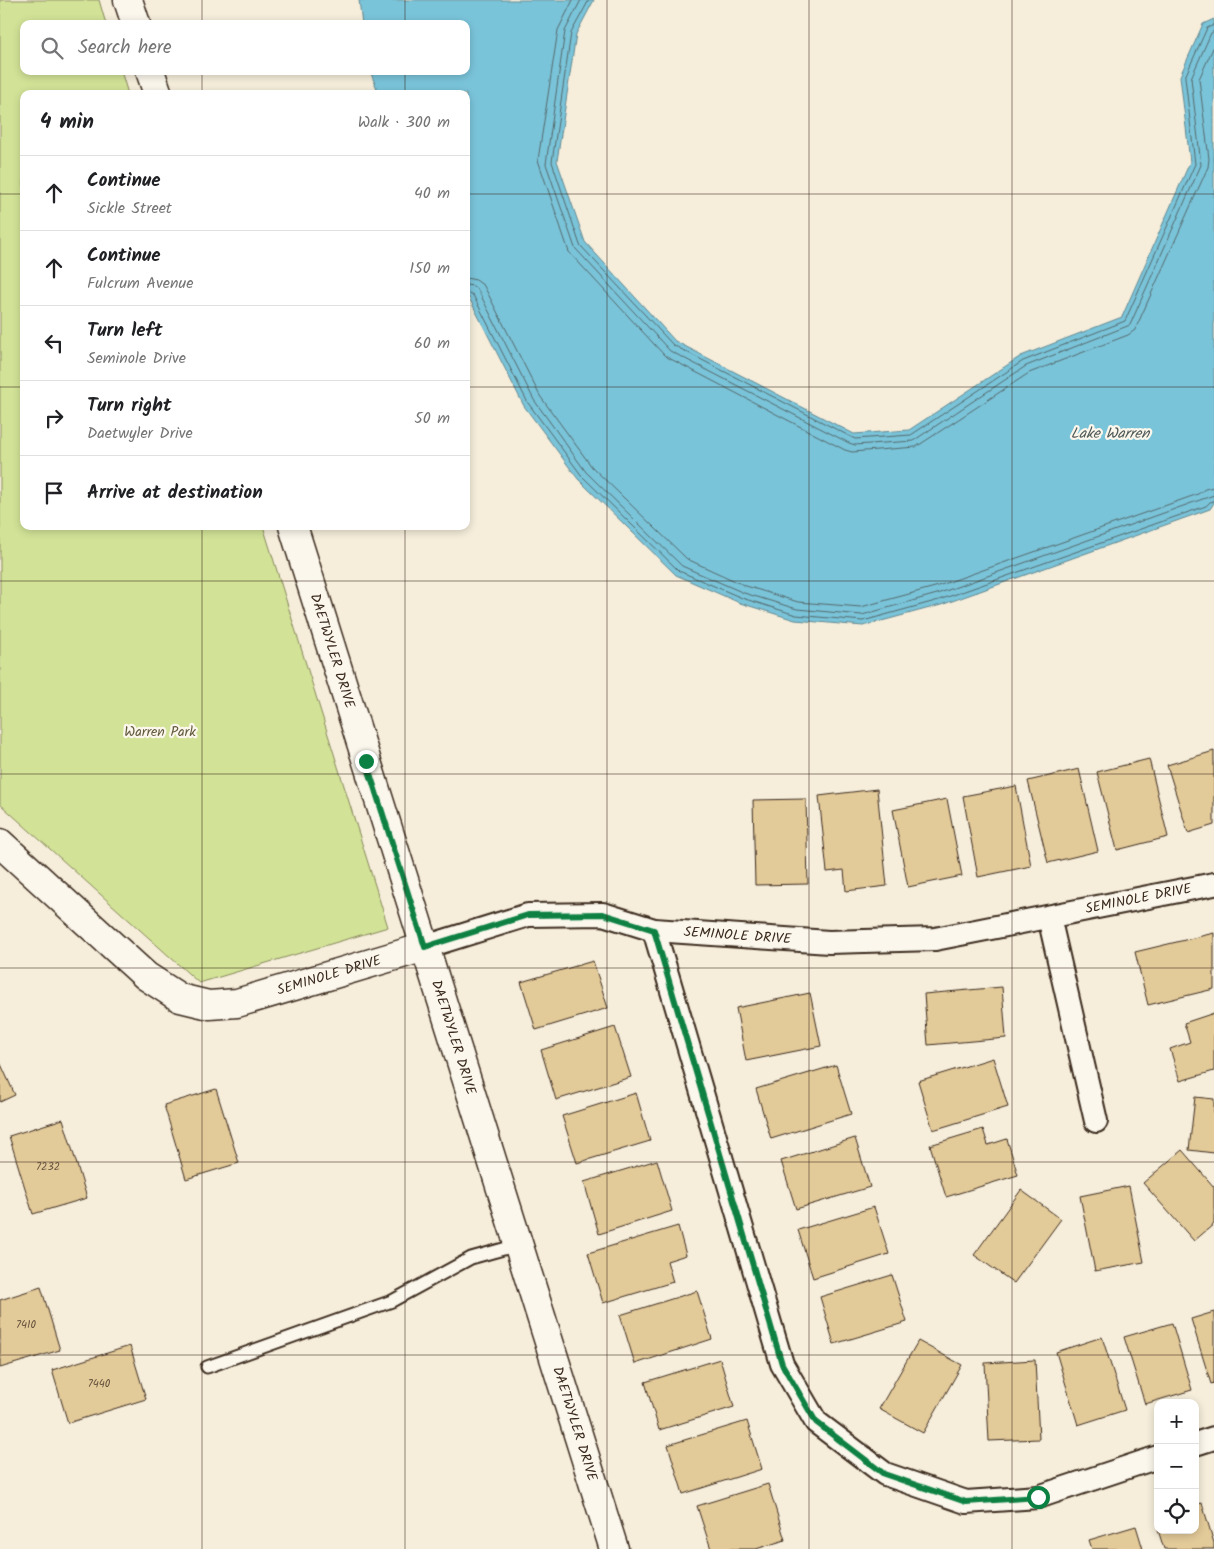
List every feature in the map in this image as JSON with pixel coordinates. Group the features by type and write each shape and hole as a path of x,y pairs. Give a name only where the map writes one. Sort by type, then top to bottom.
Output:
{"street":[{"path":"128,0 135,20"},
{"path":"151,75 157,90"},
{"name":"DAETWYLER DRIVE","path":"294,530 614,1549"},
{"name":"SEMINOLE DRIVE","path":"0,843 146,976 180,998 209,1005 237,1003 528,915 603,914 654,930 829,942 935,939 1214,884"},
{"path":"1049,917 1096,1121"},
{"path":"654,930 782,1364 816,1422 884,1474 966,1502 1038,1497 1154,1458"},
{"path":"1199,1443 1214,1438"}],"lane":[{"path":"207,1367 392,1301 471,1258 518,1244"}],"green space":[{"name":"Warren Park","path":"0,0 99,0 105,20 20,20 20,75 122,75 127,90 20,90 20,530 264,530 388,927 199,983 0,804"}],"water":[{"name":"Lake Warren","path":"359,0 594,0 576,34 557,161 585,242 675,341 854,434 909,430 1021,356 1122,317 1190,162 1180,76 1203,24 1214,19 1214,503 1210,509 941,605 863,626 795,620 740,603 676,575 578,479 524,406 470,300 470,90 377,90 372,75 470,75 470,20 362,20"}],"building":[{"path":"1214,751 1214,825 1188,833 1167,765"},
{"path":"1149,759 1168,837 1117,850 1097,772"},
{"path":"1079,769 1098,851 1048,863 1028,781"},
{"path":"1016,786 1031,866 978,877 963,796"},
{"path":"877,789 887,886 846,891 844,870 827,872 819,796"},
{"path":"806,799 808,884 755,885 753,800"},
{"path":"947,799 962,876 908,887 893,810"},
{"path":"1214,933 1214,989 1148,1005 1135,952"},
{"path":"593,961 608,1008 536,1030 521,982"},
{"path":"1002,987 1006,1038 928,1045 924,994"},
{"path":"810,993 821,1046 746,1061 736,1008"},
{"path":"1214,1013 1214,1071 1180,1081 1170,1049 1190,1042 1184,1023"},
{"path":"615,1027 631,1077 556,1100 541,1050"},
{"path":"993,1058 1008,1107 933,1130 918,1081"},
{"path":"0,1062 15,1095 0,1102"},
{"path":"836,1065 851,1114 771,1139 756,1089"},
{"path":"216,1089 239,1163 186,1179 164,1105"},
{"path":"636,1093 650,1141 577,1163 562,1116"},
{"path":"1195,1097 1214,1099 1214,1153 1189,1150"},
{"path":"63,1119 87,1198 33,1214 9,1136"},
{"path":"983,1129 988,1145 1007,1139 1018,1175 946,1197 930,1145"},
{"path":"855,1138 870,1187 796,1209 781,1161"},
{"path":"1182,1150 1214,1187 1214,1224 1194,1241 1143,1183"},
{"path":"657,1160 672,1211 599,1234 584,1182"},
{"path":"1129,1186 1144,1262 1095,1271 1080,1196"},
{"path":"1021,1190 1061,1219 1014,1283 974,1255"},
{"path":"874,1207 889,1254 813,1278 798,1230"},
{"path":"678,1226 686,1255 667,1261 673,1282 603,1303 588,1253"},
{"path":"892,1275 907,1322 834,1344 820,1297"},
{"path":"41,1287 60,1350 0,1368 0,1300"},
{"path":"697,1291 712,1339 635,1364 620,1315"},
{"path":"1214,1312 1214,1383 1211,1384 1191,1319"},
{"path":"1172,1323 1192,1390 1162,1399 1154,1399 1154,1401 1145,1404 1124,1337"},
{"path":"1102,1337 1125,1410 1078,1425 1056,1352"},
{"path":"918,1341 962,1365 923,1433 879,1409"},
{"path":"130,1346 146,1399 68,1423 52,1370"},
{"path":"720,1359 734,1407 659,1430 645,1382"},
{"path":"1035,1360 1039,1439 989,1441 985,1363"},
{"path":"747,1421 762,1469 683,1494 668,1445"},
{"path":"768,1484 785,1540 756,1549 711,1549 697,1506"},
{"path":"1202,1503 1214,1543 1214,1549 1164,1549 1159,1534 1199,1534 1199,1504"},
{"path":"1136,1526 1143,1549 1092,1549 1089,1540"}],"route":[{"path":"366,761 425,947 528,915 603,914 654,930 782,1364 816,1422 884,1474 966,1502 1038,1497"}]}
